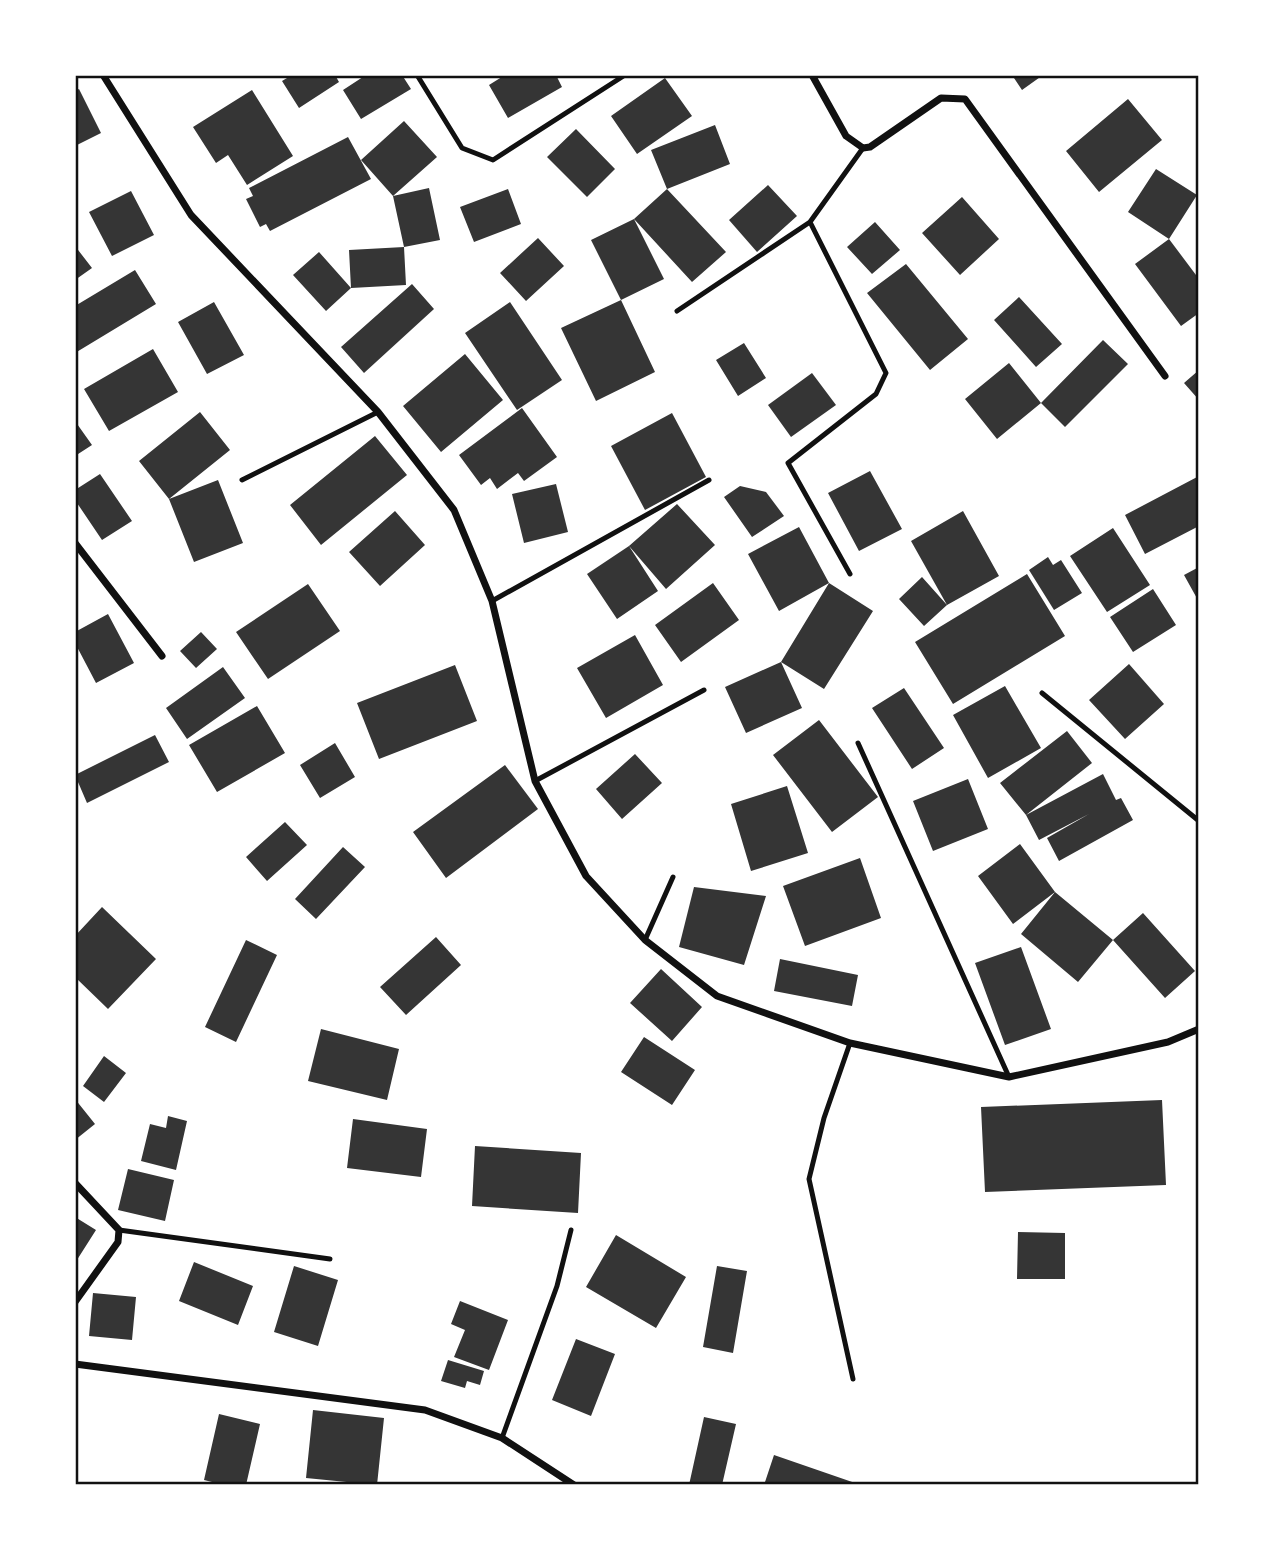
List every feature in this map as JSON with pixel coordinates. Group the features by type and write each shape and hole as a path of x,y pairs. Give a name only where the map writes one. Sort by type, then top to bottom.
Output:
{"street":[{"path":"103,75 191,215 378,412 454,510 492,601 535,781 586,876 645,940 717,996 850,1043 1009,1077 1168,1042 1199,1030"},
{"path":"812,75 846,136 863,148 870,147 941,97 965,99 1165,376"},
{"path":"75,543 162,656"},
{"path":"75,1183 119,1230 118,1242 75,1302"},
{"path":"75,1364 425,1410 502,1438 575,1485"}],"lane":[{"path":"417,75 462,148 493,160 625,75"},
{"path":"677,311 810,222 863,148"},
{"path":"810,222 887,373 876,394 788,463 850,574"},
{"path":"242,480 378,412"},
{"path":"492,601 709,480"},
{"path":"535,781 704,690"},
{"path":"1041,693 1199,821"},
{"path":"858,743 1009,1077"},
{"path":"645,940 673,877"},
{"path":"850,1043 824,1118 809,1179 853,1379"},
{"path":"119,1230 330,1258"},
{"path":"502,1438 557,1286 571,1230"}],"building":[{"path":"292,75 335,75 339,82 299,108 282,81"},
{"path":"366,75 402,75 411,89 361,119 343,90"},
{"path":"505,75 556,75 562,87 508,118 489,85"},
{"path":"1012,75 1043,75 1022,90"},
{"path":"665,78 692,116 637,154 611,116"},
{"path":"79,89 101,133 75,146 75,91"},
{"path":"252,90 293,156 247,185 228,155 216,163 193,127"},
{"path":"1128,99 1162,140 1099,192 1066,151"},
{"path":"404,121 437,157 393,196 361,160"},
{"path":"715,125 730,164 667,189 651,150"},
{"path":"576,129 615,169 587,197 547,157"},
{"path":"348,137 371,179 270,231 266,224 260,227 246,199 253,196 249,188"},
{"path":"1156,169 1197,195 1169,239 1128,212"},
{"path":"768,185 797,216 757,252 729,220"},
{"path":"429,188 440,240 404,247 393,196"},
{"path":"508,189 521,224 474,242 460,207"},
{"path":"667,189 726,252 692,282 634,219"},
{"path":"131,191 154,235 112,256 89,212"},
{"path":"962,197 999,239 960,275 922,233"},
{"path":"634,219 664,279 621,300 591,240"},
{"path":"875,222 900,250 872,274 847,247"},
{"path":"538,238 564,266 526,301 500,273"},
{"path":"1169,239 1199,279 1199,313 1181,326 1135,264"},
{"path":"75,246 92,268 75,280"},
{"path":"404,247 406,285 351,288 349,250"},
{"path":"319,252 351,288 326,311 293,275"},
{"path":"906,264 968,339 930,370 867,293"},
{"path":"135,270 156,304 75,353 75,306"},
{"path":"412,284 434,309 364,373 341,347"},
{"path":"1019,297 1062,344 1036,367 994,320"},
{"path":"621,300 655,372 596,401 561,328"},
{"path":"214,302 244,355 207,374 178,322"},
{"path":"510,302 562,380 517,410 465,333"},
{"path":"1103,340 1128,364 1065,427 1041,403"},
{"path":"744,343 766,378 738,396 716,360"},
{"path":"153,349 178,392 109,431 84,389"},
{"path":"465,354 503,400 441,452 403,406"},
{"path":"1009,363 1041,403 997,439 965,399"},
{"path":"1199,370 1199,400 1184,383"},
{"path":"812,373 836,405 791,437 768,405"},
{"path":"522,408 557,457 524,481 518,473 497,489 490,478 481,485 459,455"},
{"path":"200,412 230,450 169,499 139,461"},
{"path":"672,413 706,477 645,510 611,446"},
{"path":"75,421 92,445 75,456"},
{"path":"375,436 407,475 321,545 290,505"},
{"path":"870,471 902,529 859,551 828,493"},
{"path":"100,474 132,521 102,540 75,500 75,490"},
{"path":"1199,476 1199,526 1145,554 1125,515"},
{"path":"218,480 243,543 194,562 169,499"},
{"path":"556,484 568,532 524,543 512,494"},
{"path":"740,486 766,492 784,516 752,537 724,497"},
{"path":"677,504 715,545 666,589 629,546"},
{"path":"395,511 425,545 380,586 349,552"},
{"path":"963,511 999,576 947,605 911,541"},
{"path":"799,527 829,583 779,611 748,554"},
{"path":"1113,528 1150,585 1107,612 1070,556"},
{"path":"629,546 658,591 617,619 587,574"},
{"path":"1048,557 1053,565 1061,560 1082,593 1054,610 1029,570"},
{"path":"1199,567 1199,602 1184,575"},
{"path":"1027,574 1065,636 953,704 915,642"},
{"path":"922,577 947,605 924,626 899,599"},
{"path":"713,583 739,620 681,662 655,625"},
{"path":"829,583 873,611 824,689 781,662"},
{"path":"308,584 340,631 268,679 236,632"},
{"path":"1153,589 1176,625 1133,652 1110,617"},
{"path":"108,614 134,663 96,683 75,643 75,632"},
{"path":"201,632 217,649 196,668 180,651"},
{"path":"635,635 663,685 606,718 577,668"},
{"path":"781,662 802,708 746,733 725,687"},
{"path":"1129,664 1164,704 1125,739 1089,700"},
{"path":"455,665 477,721 379,759 357,703"},
{"path":"223,667 245,698 187,739 166,708"},
{"path":"1005,686 1041,748 988,778 953,715"},
{"path":"904,688 944,748 912,769 872,708"},
{"path":"257,706 285,753 217,792 189,745"},
{"path":"819,720 878,797 832,832 773,755"},
{"path":"1067,731 1092,763 1026,815 1000,783"},
{"path":"155,735 169,762 87,803 75,775"},
{"path":"335,743 355,777 320,798 300,765"},
{"path":"635,754 662,783 622,819 596,789"},
{"path":"505,765 538,809 446,878 413,832"},
{"path":"1103,774 1116,800 1121,798 1133,820 1059,861 1047,838 1089,814 1039,840 1026,815"},
{"path":"968,779 988,829 933,851 913,801"},
{"path":"787,786 808,853 751,871 731,804"},
{"path":"285,822 307,845 267,881 246,857"},
{"path":"1020,844 1055,892 1013,924 978,876"},
{"path":"343,847 365,867 316,919 295,899"},
{"path":"860,858 881,918 805,946 783,886"},
{"path":"694,887 766,896 744,965 679,947"},
{"path":"1055,892 1113,940 1078,982 1021,934"},
{"path":"102,907 156,959 108,1009 75,977 75,936"},
{"path":"1143,913 1195,971 1165,998 1113,940"},
{"path":"436,937 461,965 406,1015 380,987"},
{"path":"246,940 277,955 236,1042 205,1027"},
{"path":"1021,947 1051,1029 1005,1045 975,963"},
{"path":"780,959 858,975 852,1006 774,991"},
{"path":"661,969 702,1007 672,1041 630,1003"},
{"path":"321,1029 399,1049 387,1100 308,1081"},
{"path":"644,1037 695,1070 672,1105 621,1072"},
{"path":"104,1056 126,1073 104,1102 83,1086"},
{"path":"75,1099 95,1124 75,1140"},
{"path":"1162,1100 1166,1185 985,1192 981,1107"},
{"path":"168,1116 187,1121 176,1170 141,1161 150,1124 166,1128"},
{"path":"353,1119 427,1129 421,1177 347,1168"},
{"path":"475,1146 581,1153 578,1213 472,1206"},
{"path":"128,1169 174,1180 165,1221 118,1210"},
{"path":"75,1217 96,1230 75,1263"},
{"path":"1018,1232 1065,1233 1065,1279 1017,1279"},
{"path":"616,1235 686,1277 656,1328 586,1287"},
{"path":"194,1262 253,1286 238,1325 179,1301"},
{"path":"294,1266 338,1280 318,1346 274,1332"},
{"path":"717,1266 747,1271 733,1353 703,1347"},
{"path":"93,1293 136,1297 132,1340 89,1336"},
{"path":"460,1301 508,1320 489,1370 454,1357 465,1330 451,1324"},
{"path":"576,1339 615,1354 591,1416 552,1400"},
{"path":"448,1360 484,1371 480,1385 467,1381 465,1388 441,1381"},
{"path":"313,1410 384,1418 377,1485 306,1478"},
{"path":"219,1414 260,1424 246,1485 224,1485 204,1480"},
{"path":"704,1417 736,1424 722,1485 689,1485"},
{"path":"774,1455 858,1484 858,1485 764,1485"}]}
